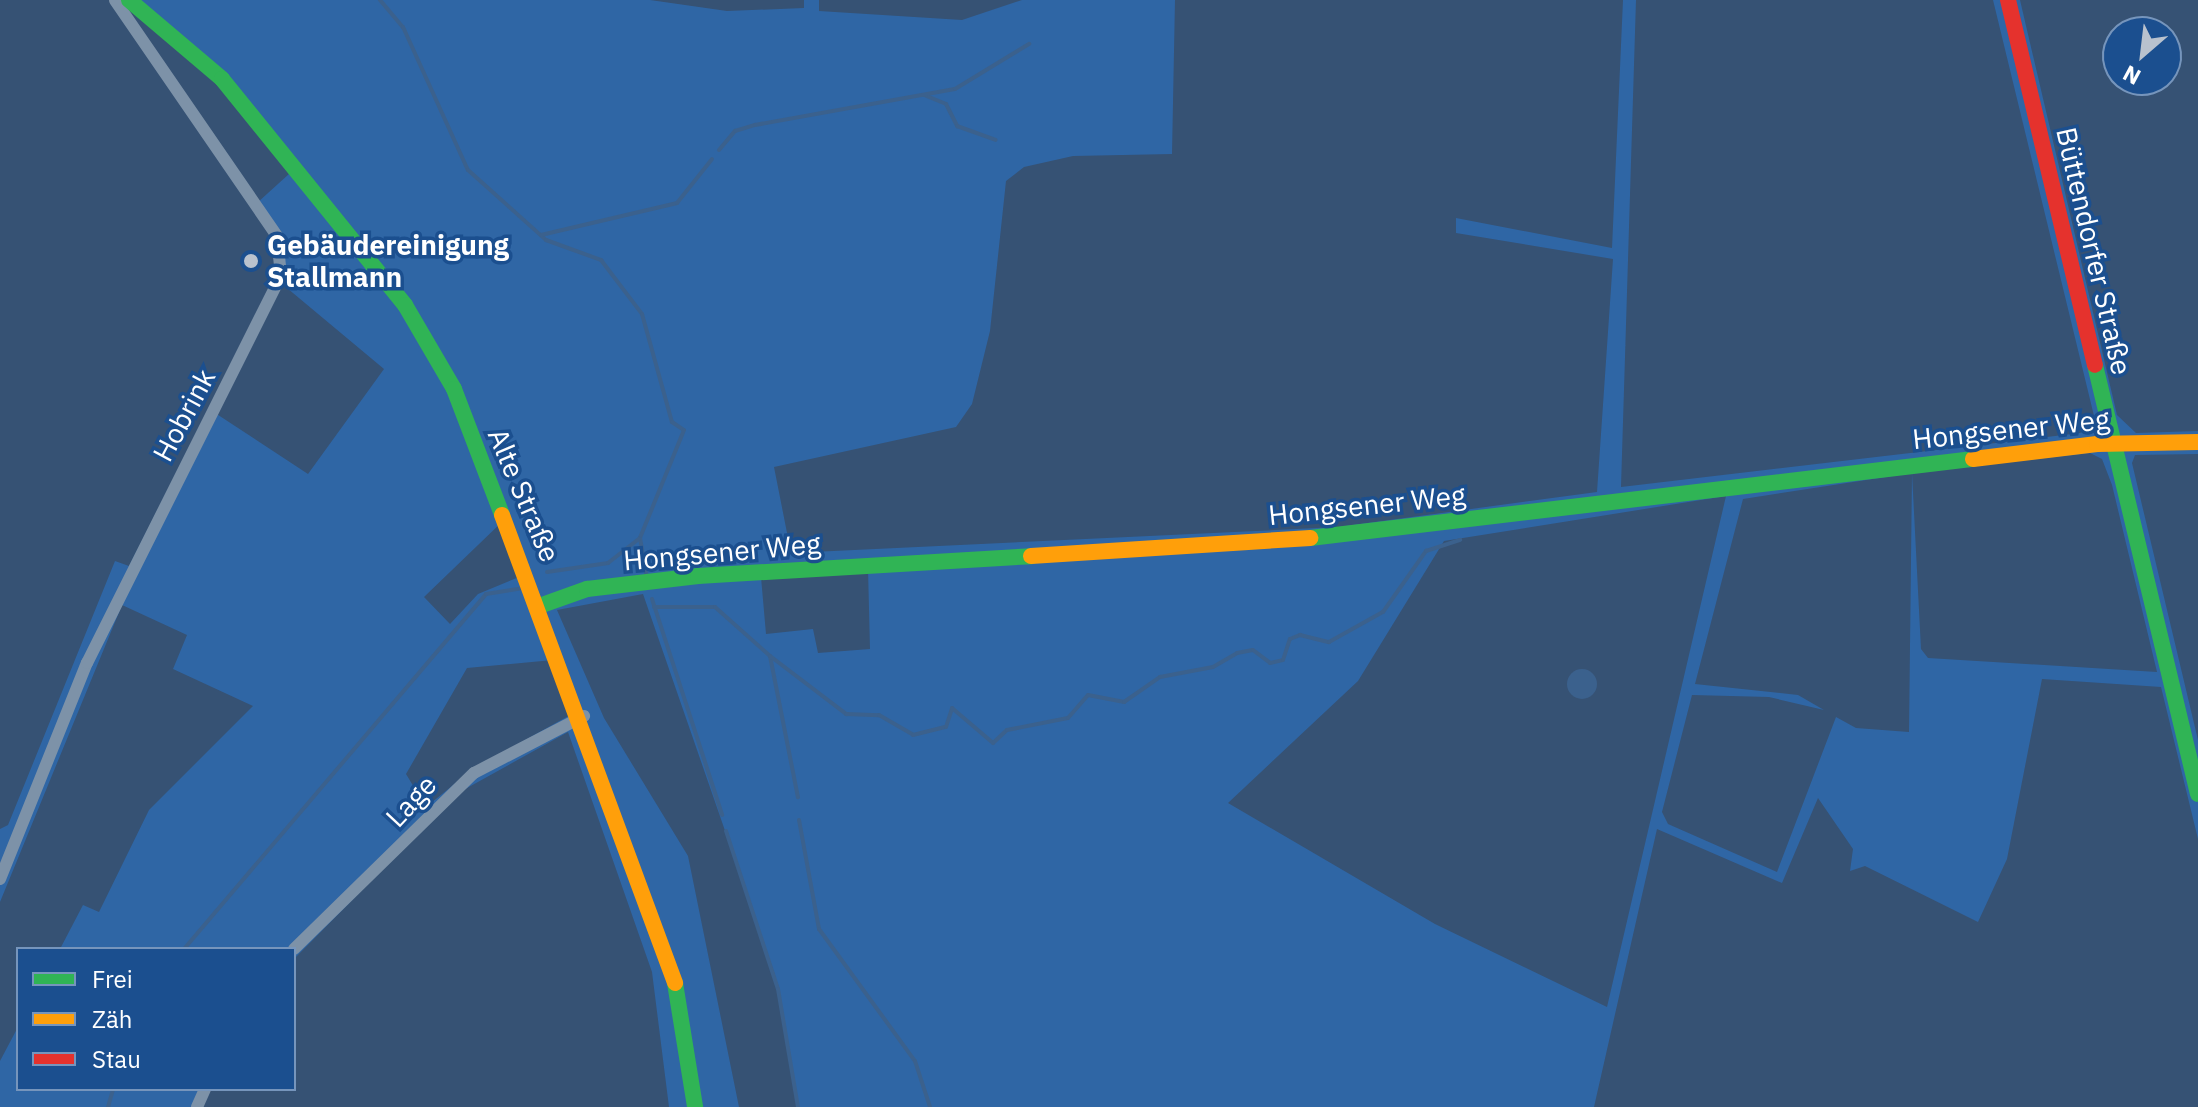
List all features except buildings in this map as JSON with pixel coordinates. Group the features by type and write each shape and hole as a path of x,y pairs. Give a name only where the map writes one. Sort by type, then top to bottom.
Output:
{"street":[{"name":"Hobrink","path":"0,879 6,845 87,663 281,276 277,236 115,0"},
{"name":"Alte Straße","path":"129,0 222,79 405,305 454,389 542,605 673,967 695,1107"},
{"name":"Büttendorfer Straße","path":"2008,0 2198,794"},
{"name":"Hongsener Weg","path":"542,605 587,589 698,576 1334,537 2112,443 2198,442"},
{"name":"Lage","path":"296,947 474,773 584,716"}],"shaded area":[{"path":"136,0 650,0 727,11 804,8 804,0 819,0 819,11 962,20 1022,0 1175,0 1172,154 1073,156 1024,167 1006,181 990,331 972,404 956,427 774,467 791,553 1338,527 1597,492 1613,259 1456,233 1456,218 1612,248 1623,0 1636,0 1621,487 2080,433 2095,420 1993,0 2020,0 2117,415 2136,433 2198,431 2198,454 2135,455 2132,463 2198,740 2198,839 2161,687 2042,679 2007,859 1978,922 1865,866 1850,871 1853,849 1818,798 1782,883 1657,829 1594,1107 797,1107 775,975 643,594 557,610 604,718 688,856 739,1107 669,1107 652,972 568,732 458,793 296,957 296,947 61,947 83,905 99,912 149,810 253,706 173,669 187,635 122,605 0,902 0,829 8,825 115,561 129,566 209,409 308,474 384,369 275,278 278,250 257,203 300,164","holes":["2090,453 2102,459 2112,485 2157,672 1928,658 1921,649 1912,473","1912,473 1909,732 1856,728 1836,717 1777,872 1668,824 1662,812 1692,695 1769,697 1824,710 1798,695 1695,684 1743,499","1726,496 1607,1007 1435,924 1228,803 1358,681 1444,541","504,520 524,575 478,594 450,624 424,597","868,569 870,649 818,653 813,629 766,634 761,577","553,660 572,714 473,769 426,807 406,774 467,668"]},
{"path":"1582,669 1593,673 1597,684 1593,695 1582,699 1571,695 1567,684 1571,673"},
{"path":"16,1031 16,1091 209,1091 203,1107 0,1107 0,1061"}],"waterway":[{"path":"380,0 403,27 468,170 546,240 601,260 642,314 672,422 684,430 640,538 647,576"},
{"path":"719,150 735,131 755,125 955,89 1029,44"},
{"path":"924,95 946,104 957,126 996,140"},
{"path":"541,235 677,203 712,159"},
{"path":"547,572 608,563 639,539"},
{"path":"770,656 846,714 879,715 913,735 946,727 952,708 993,743 1007,730 1068,718 1088,695 1124,702 1160,677 1213,667 1237,653 1253,650 1270,663 1283,660 1290,639 1300,635 1329,642 1383,612 1426,551 1460,540"},
{"path":"186,947 486,594 522,588"},
{"path":"652,599 722,815"},
{"path":"654,607 715,607 770,656 798,797"},
{"path":"799,820 819,929 915,1061 930,1107"},
{"path":"726,831 778,989 798,1107"},
{"path":"108,1107 112,1091"}],"traffic: fast":[{"path":"129,0 222,79 405,305 454,389 502,515"},
{"path":"2095,365 2198,794"},
{"path":"1310,538 1973,459"},
{"path":"542,605 587,589 698,576 1031,556"},
{"path":"675,983 695,1107"}],"traffic: slow":[{"path":"1973,459 2097,444 2198,442"},
{"path":"502,515 675,983"},
{"path":"1031,556 1310,538"}],"traffic: jam":[{"path":"2008,0 2095,365"}],"place":[{"name":"Gebäudereinigung Stallmann","path":"251,261"}]}
